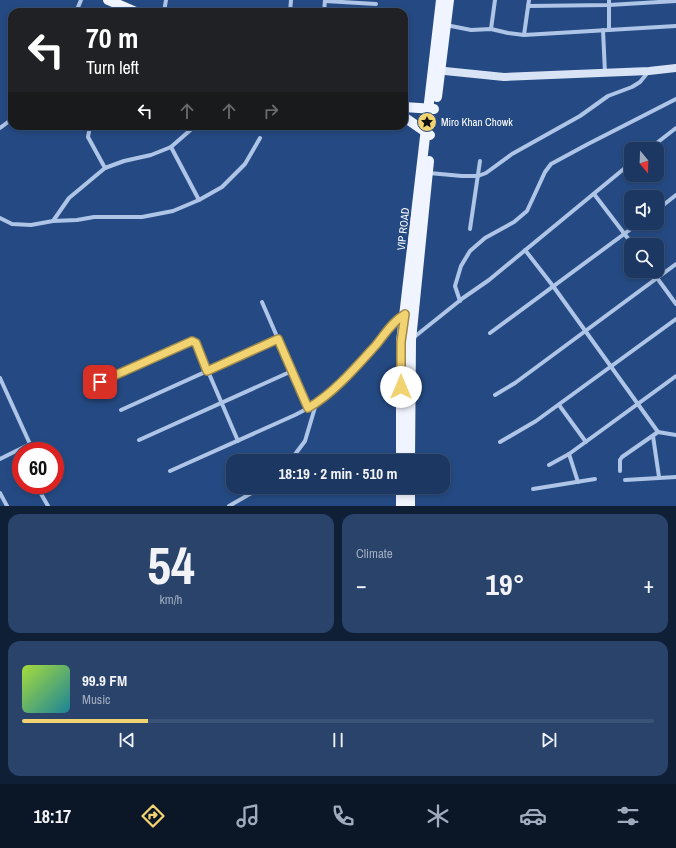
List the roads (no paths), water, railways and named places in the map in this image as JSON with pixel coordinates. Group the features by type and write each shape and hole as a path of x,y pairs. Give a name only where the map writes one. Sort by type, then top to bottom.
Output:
{"main road":[{"path":"108,0 123,8"},
{"name":"VIP ROAD","path":"437,70 441,0"},
{"name":"VIP ROAD","path":"410,454 410,314 432,109 449,0"},
{"path":"437,70 504,77 649,71 676,68"},
{"path":"408,107 432,109"},
{"path":"408,121 429,135"},
{"name":"VIP ROAD","path":"401,454 401,342 410,314 428,173 429,135"},
{"path":"401,494 401,506"},
{"path":"410,494 410,506"}],"street":[{"path":"325,0 376,4"},
{"path":"491,29 495,0"},
{"path":"524,35 529,0"},
{"path":"528,6 609,2 676,1"},
{"path":"609,2 609,30"},
{"path":"446,25 471,30 491,29 524,35 676,26"},
{"path":"603,30 605,73"},
{"path":"428,173 478,176 486,173 512,154 580,116 608,96 632,87 640,82 649,71"},
{"path":"460,301 455,286 461,266 470,251 484,238 514,222 527,211 545,172 551,164 676,99"},
{"path":"657,142 676,128"},
{"path":"89,130 88,137 105,168"},
{"path":"53,221 69,198 105,168 124,161 151,155 171,147 190,130"},
{"path":"0,218 12,224 31,225 53,221 106,216 142,216 173,212 222,187 245,164 260,138"},
{"path":"171,147 199,200"},
{"path":"470,229 480,161"},
{"path":"411,340 489,280 624,169"},
{"path":"594,194 627,238"},
{"path":"664,204 676,195"},
{"path":"490,333 629,230"},
{"path":"525,250 612,366 658,432 676,435"},
{"path":"664,273 676,264"},
{"path":"495,395 515,383 657,278 676,304"},
{"path":"262,302 308,408"},
{"path":"170,471 295,415 316,404 376,345 393,323 410,314"},
{"path":"500,442 536,422 676,319"},
{"path":"121,410 278,339"},
{"path":"100,382 192,341 196,343 238,441"},
{"path":"139,440 292,371"},
{"path":"549,465 569,454 676,376"},
{"path":"0,378 30,442"},
{"path":"295,454 305,441 316,404"},
{"path":"559,405 586,442"},
{"path":"620,471 620,460 622,457 658,432"},
{"path":"653,436 659,477"},
{"path":"0,459 12,453"},
{"path":"569,454 578,482"},
{"path":"625,480 676,477"},
{"path":"533,489 595,479"},
{"path":"0,493 7,506"},
{"path":"41,494 48,506"},
{"path":"228,506 249,494"}],"place":[{"name":"Miro Khan Chowk","path":"427,122"}]}
